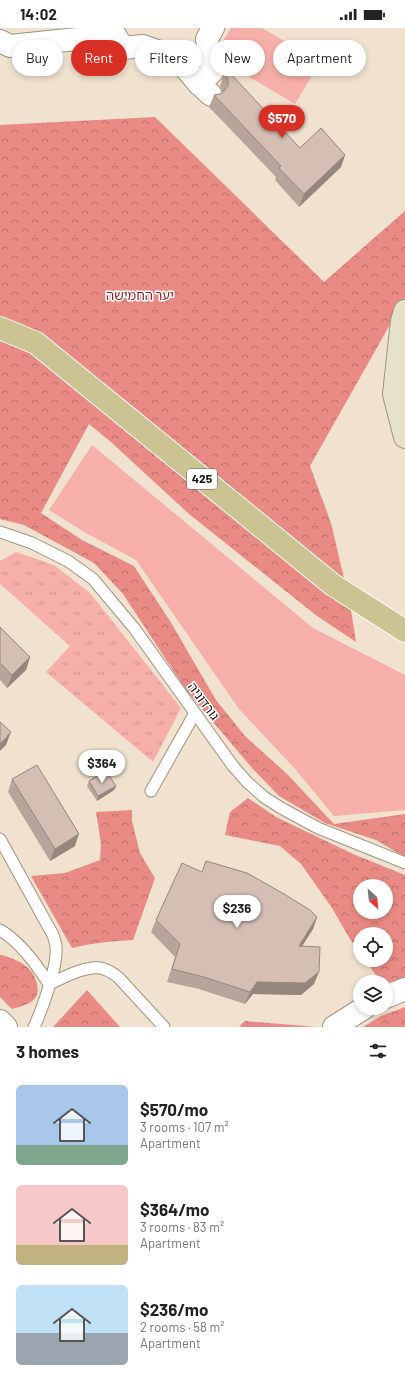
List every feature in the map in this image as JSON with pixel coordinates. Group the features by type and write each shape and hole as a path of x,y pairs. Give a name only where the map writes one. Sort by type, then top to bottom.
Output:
{"main road":[{"path":"405,311 402,320 394,394 405,437"},
{"name":"425","path":"0,328 36,343 333,585 405,631"}],"street":[{"path":"0,41 10,46 115,35 123,48 143,46 177,58 205,89 212,72 207,39 213,28"},
{"path":"393,994 405,989"},
{"path":"334,1027 353,1015"},
{"path":"0,1021 6,1027"}],"lane":[{"name":"גורדוניה","path":"0,532 32,543 68,561 93,579 134,628 233,766 247,782 264,797 318,828 405,863"},
{"path":"151,791 195,713"},
{"path":"0,839 53,935 56,946 55,963 39,1017 34,1027"},
{"path":"0,930 6,933 40,969 49,984"},
{"path":"49,984 66,976 90,968 100,968 111,972 119,978 164,1027"}],"green space":[{"path":"231,28 262,28 282,40 273,40 273,76 312,76 295,104 248,76 265,76 265,40 224,40"},
{"name":"יער החמישה","path":"155,117 324,282 405,211 405,298 310,466 331,523 350,604 356,642 317,616 189,514 112,443 89,424 41,513 82,540 134,566 170,621 216,700 245,736 287,774 334,824 405,814 405,857 376,840 325,823 279,796 252,768 186,690 123,594 94,563 24,525 0,519 0,125"},
{"path":"92,445 313,628 405,675 405,810 334,816 295,769 239,709 136,560 86,533 49,510"},
{"path":"16,552 54,565 90,593 181,708 153,762 46,672 70,646 0,584 0,561"},
{"path":"248,798 276,817 353,854 405,875 405,978 393,981 393,975 376,975 370,967 393,967 393,927 353,927 353,943 332,908 301,864 280,846 225,835 230,812"},
{"path":"132,810 132,821 140,853 155,878 133,940 102,942 72,948 31,876 65,873 100,860 101,844 96,812"},
{"path":"0,955 10,957 21,963 32,973 37,982 38,990 35,999 31,1002 12,1009 0,997"},
{"path":"87,990 120,1027 53,1027"},
{"path":"405,1007 405,1027 363,1027 381,1016 393,1015 393,1012"},
{"path":"245,1021 317,1027 239,1027"}],"building":[{"path":"226,76 233,76 300,148 321,128 345,155 304,194 279,168 281,166 214,95 220,94 224,91 228,86 228,79"},
{"path":"0,627 30,657 12,675 0,663"},
{"path":"0,722 11,732 0,744"},
{"path":"37,765 79,834 55,849 12,779"},
{"path":"106,771 116,786 98,796 89,781"},
{"path":"206,861 247,873 310,910 317,917 299,946 320,947 319,972 305,983 257,982 250,992 204,977 172,969 180,944 156,920 182,863 202,872"}]}
